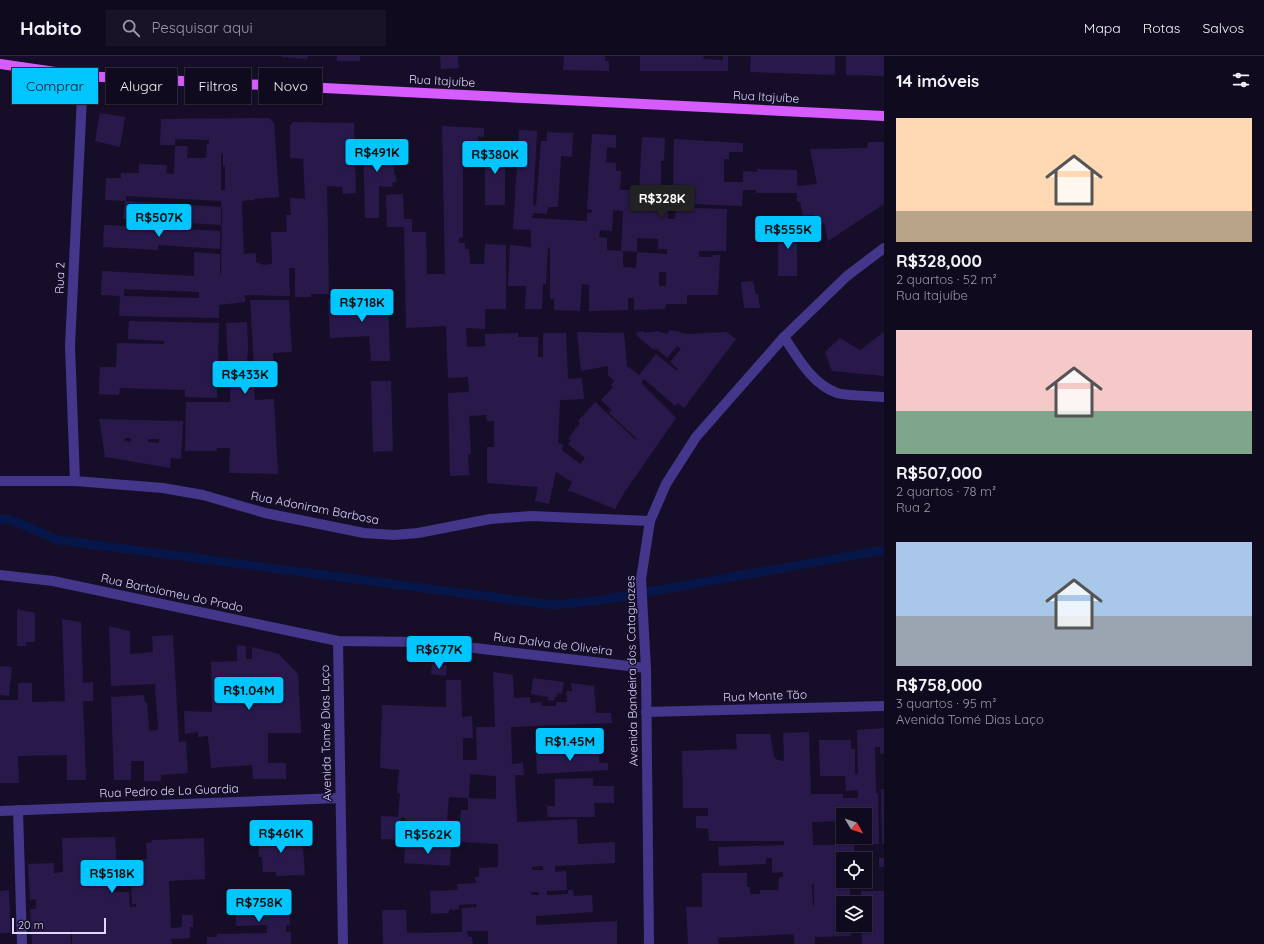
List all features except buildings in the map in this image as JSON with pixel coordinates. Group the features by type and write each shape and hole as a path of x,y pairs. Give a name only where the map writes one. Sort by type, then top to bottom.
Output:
{"main road":[{"name":"Rua Itajuíbe","path":"0,64 28,68"},
{"name":"Rua Itajuíbe","path":"98,77 884,116"}],"street":[{"name":"Rua 2","path":"75,482 70,346 82,104"},
{"name":"Avenida Bandeira dos Cataguazes","path":"649,944 646,668 641,580 650,521 666,484 696,437 784,337 846,276 884,248"},
{"path":"784,337 812,375 826,387 838,393 884,398"},
{"name":"Rua Adoniram Barbosa","path":"0,481 75,482 163,488 203,495 265,513 364,533 394,535 418,533 490,519 531,516 650,521"},
{"name":"Rua Bartolomeu do Prado","path":"0,575 53,582 338,641"},
{"name":"Rua Dalva de Oliveira","path":"338,641 423,642 646,668"},
{"name":"Avenida Tomé Dias Laço","path":"338,641 342,944"},
{"name":"Rua Monte Tão","path":"646,712 884,706"},
{"name":"Rua Pedro de La Guardia","path":"0,811 340,798"},
{"path":"18,810 22,944"}],"waterway":[{"path":"0,519 9,519 58,540 553,605 603,600 884,550"}]}
